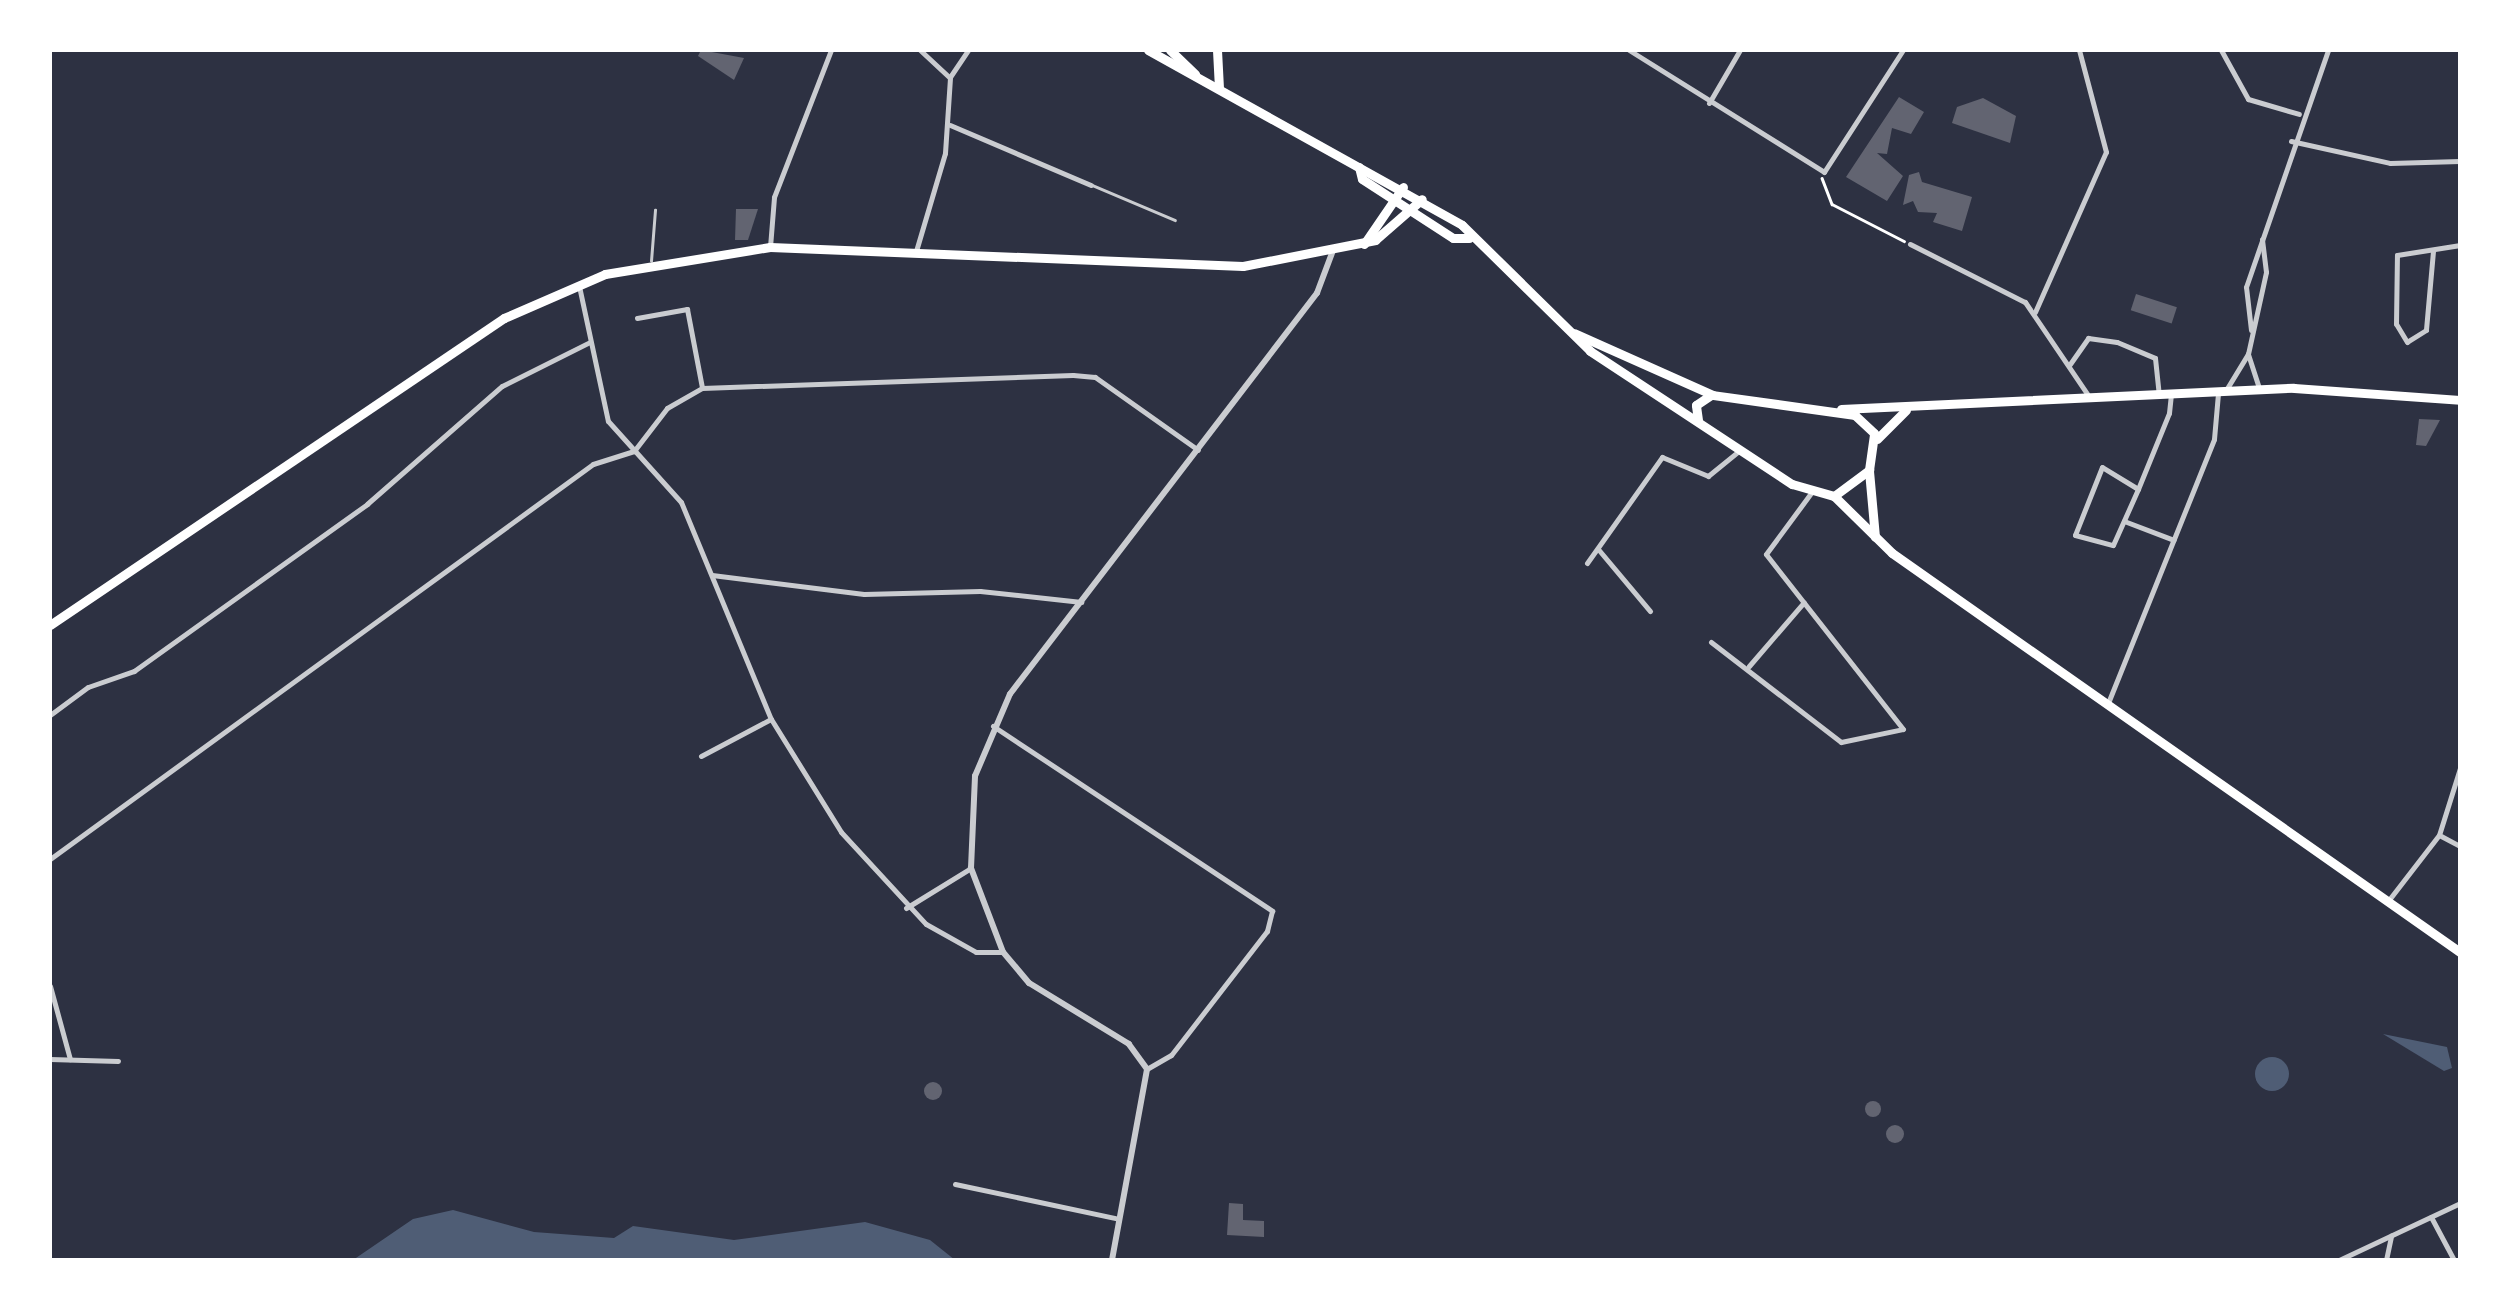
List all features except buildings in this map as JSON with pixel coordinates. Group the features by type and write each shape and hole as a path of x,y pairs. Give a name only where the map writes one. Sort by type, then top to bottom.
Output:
{"main road":[{"path":"1148,50 1183,76 1195,74"},
{"path":"1217,50 1220,88"},
{"path":"1178,52 1195,74 1422,199 1574,333 1740,450 1811,493 1834,496 1875,537 2106,706 2460,952"},
{"path":"1359,166 1362,179 1412,212 1468,238"},
{"path":"1364,244 1403,186"},
{"path":"50,625 504,318 578,284 651,262 770,247 1218,266 1332,252 1364,244 1412,212 1422,199"},
{"path":"1574,333 1713,395 1838,410 1906,410 2260,390 2460,400"},
{"path":"1704,426 1696,405 1713,395"},
{"path":"1838,410 1865,421 1876,442"},
{"path":"1875,537 1868,470 1876,442 1906,410"},
{"path":"1834,496 1868,470"}],"street":[{"path":"770,247 774,197 831,50"},
{"path":"920,50 950,77"},
{"path":"916,254 950,125 950,77 968,50"},
{"path":"1628,50 1824,172 1903,50"},
{"path":"1709,102 1740,50"},
{"path":"2035,312 2106,152 2080,50"},
{"path":"2221,50 2248,99 2300,114"},
{"path":"2251,330 2243,298 2300,114 2328,50"},
{"path":"950,125 1090,185"},
{"path":"2291,141 2390,163 2460,162"},
{"path":"2260,390 2248,354 2266,272 2262,236"},
{"path":"1910,244 2035,312 2090,398"},
{"path":"2433,252 2426,330 2408,342 2396,324 2396,255 2460,245"},
{"path":"1147,1069 1128,1044 1029,984 1003,952 971,868 975,776 993,726 1081,602 1325,281 1332,252"},
{"path":"578,284 608,422 681,502 770,719 841,832 906,908 976,952 1003,952"},
{"path":"637,318 687,309 702,388"},
{"path":"2070,364 2088,338 2118,342 2156,358 2159,396"},
{"path":"50,716 88,687 134,672 367,504 502,386 590,342"},
{"path":"2106,706 2216,432 2221,393 2248,354"},
{"path":"50,859 579,475 634,450 667,408 702,388 1094,377 1198,450"},
{"path":"2138,489 2102,467 2075,536 2108,548 2138,489 2171,396"},
{"path":"1587,563 1662,457 1708,476 1740,450"},
{"path":"1712,642 1750,666 1841,742 1903,729 1765,548 1811,493"},
{"path":"2124,520 2174,540"},
{"path":"1598,549 1650,611"},
{"path":"712,575 864,594 980,591 1081,602"},
{"path":"1750,666 1804,602"},
{"path":"701,756 770,719"},
{"path":"993,726 1272,911 1267,931 1181,1042 1147,1069 1115,1218 1112,1260"},
{"path":"2388,901 2440,835 2460,768"},
{"path":"2440,835 2460,846"},
{"path":"906,908 971,868"},
{"path":"50,986 70,1059"},
{"path":"50,1059 118,1061"},
{"path":"954,1184 1115,1218"},
{"path":"2338,1260 2460,1203"},
{"path":"2431,1217 2454,1260"},
{"path":"2386,1260 2391,1236"}],"lane":[{"path":"1090,185 1174,220"},
{"path":"651,262 655,210"}],"path":[{"path":"1824,172 1819,188 1832,204 1910,244"}],"water":[{"path":"2383,1034 2447,1047 2452,1068 2444,1071"},
{"path":"2272,1057 2284,1062 2289,1074 2284,1086 2272,1091 2260,1086 2255,1074 2260,1062"},
{"path":"453,1210 534,1232 614,1238 633,1226 734,1240 865,1222 930,1240 955,1260 353,1260 413,1219"}]}
